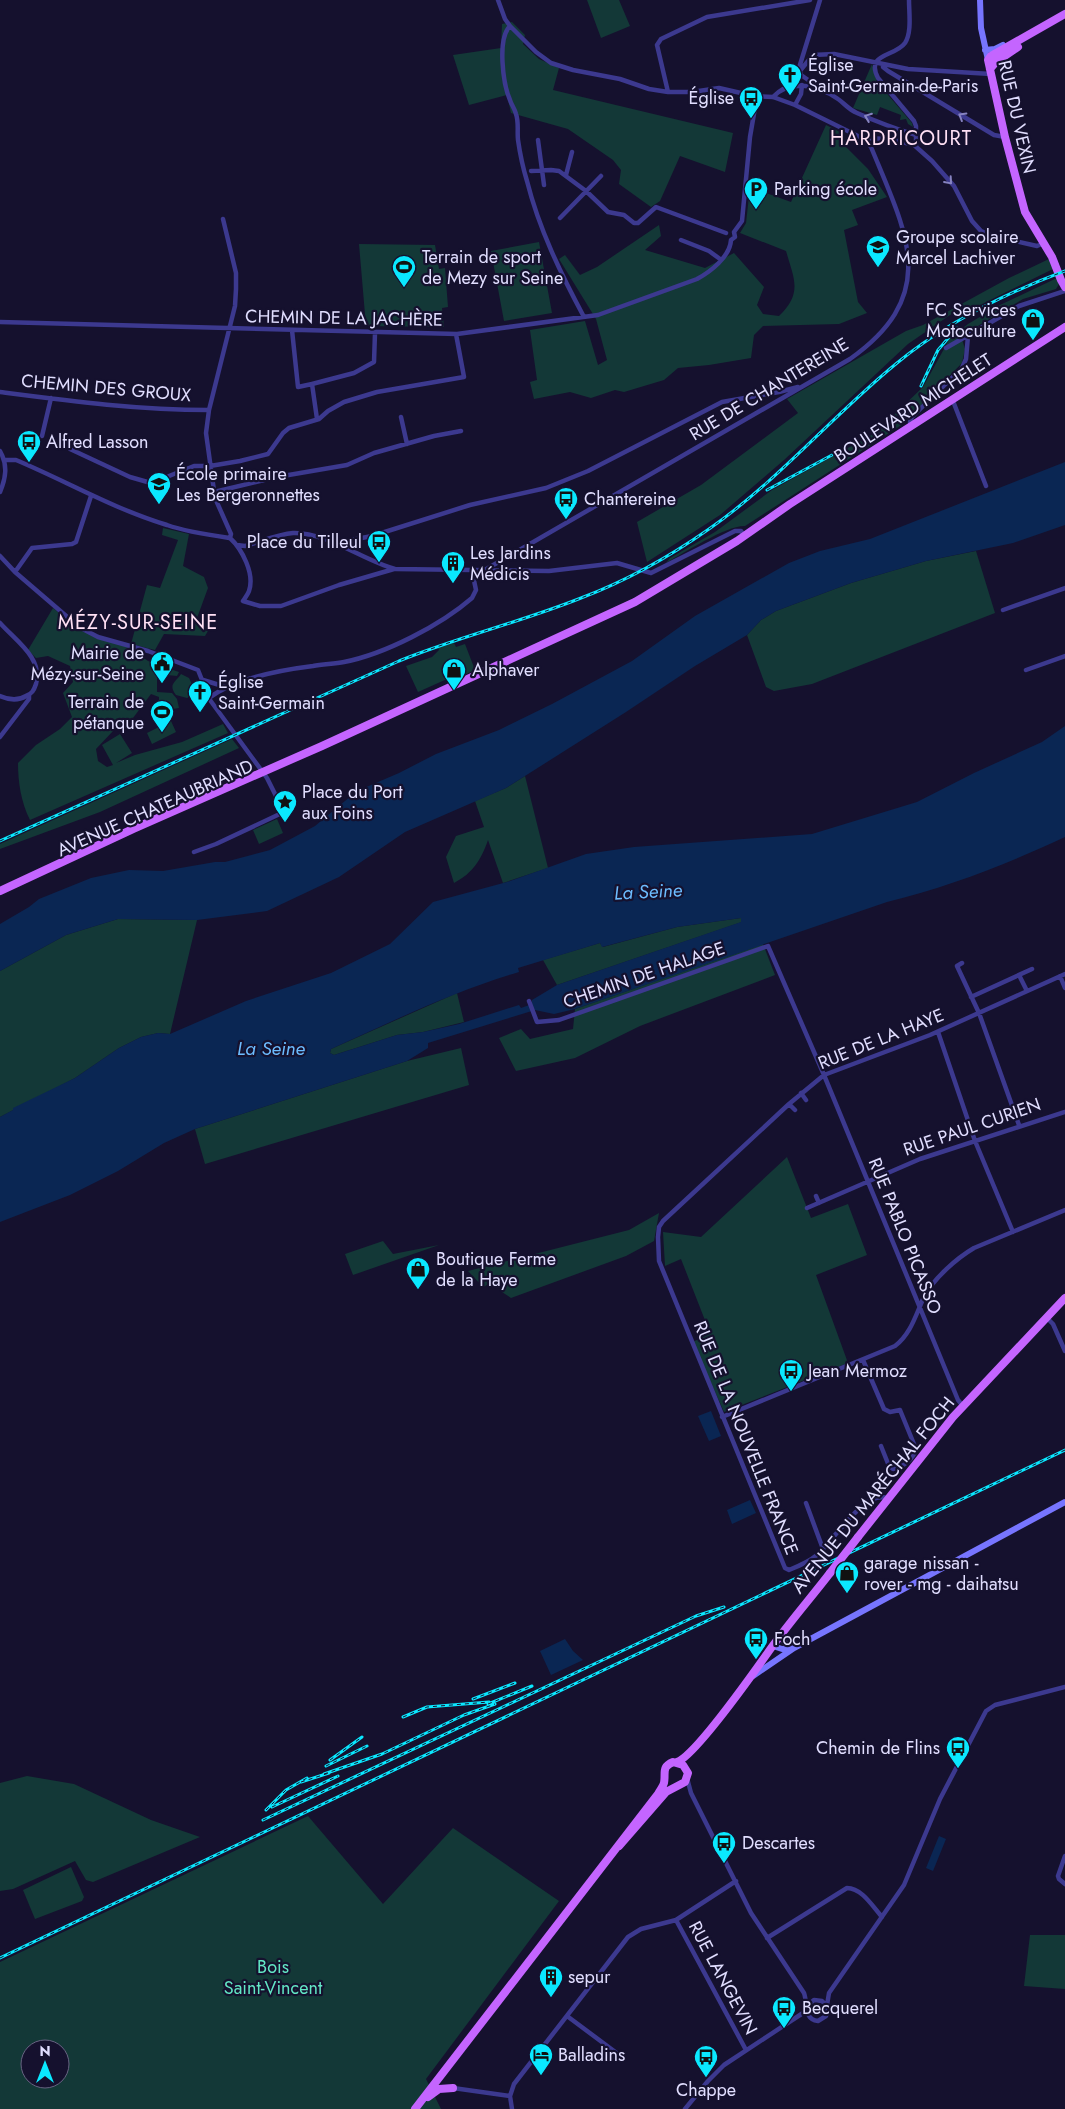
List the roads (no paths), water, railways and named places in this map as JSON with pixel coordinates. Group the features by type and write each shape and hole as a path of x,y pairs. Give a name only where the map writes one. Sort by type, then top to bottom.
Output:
{"main road":[{"name":"RUE DU VEXIN","path":"980,0 980,20 986,50 992,61 991,72 1005,137 1025,212 1053,258 1065,287"},
{"path":"992,61 992,56 1065,14"},
{"path":"992,61 1065,19"},
{"path":"986,50 995,49 1026,36"},
{"name":"RUE DU VEXIN","path":"1043,240 1056,256 1065,280"},
{"name":"BOULEVARD MICHELET","path":"478,674 636,602 1065,329"},
{"name":"AVENUE CHATEAUBRIAND","path":"0,893 478,674"},
{"name":"AVENUE DU MARÉCHAL FOCH","path":"676,1762 688,1755 717,1720 781,1635 963,1406 1065,1298"},
{"path":"750,1678 794,1648 1065,1502"},
{"path":"781,1635 786,1645 794,1648"},
{"path":"771,1648 794,1648"},
{"path":"771,1648 781,1657"},
{"name":"AVENUE DU MARÉCHAL FOCH","path":"687,1775 691,1758 717,1720"},
{"path":"415,2109 658,1794 663,1785 663,1772 666,1767 670,1763 683,1764 687,1775 677,1786 663,1795 619,1846"},
{"path":"664,1779 667,1784 677,1786"},
{"path":"415,2109 439,2089 453,2088"}],"street":[{"path":"498,0 505,20 510,26 536,52 551,63 573,70 620,78 649,89 668,92 692,92 719,88 757,96 773,97 795,105 863,138 890,138 913,145 954,186 972,221 981,231 993,236 1038,246 1043,240"},
{"path":"668,92 657,45 661,38 707,18 810,0"},
{"path":"799,72 820,0"},
{"path":"909,0 909,31 906,41 896,51 880,57 880,64 876,74 914,121 916,126 913,145"},
{"path":"510,26 507,29 504,42 502,64 509,100 516,114 521,156 527,181 550,251 584,318"},
{"path":"799,72 812,56 817,54 834,54 908,69 991,72"},
{"path":"880,64 888,71 994,135 1005,137"},
{"path":"799,72 800,75 814,84 815,88"},
{"path":"773,97 781,91 802,85 815,88 835,97 855,112 915,134"},
{"path":"795,105 801,94 802,85"},
{"path":"726,233 727,239 735,238 734,232 742,221 750,137 757,96"},
{"name":"RUE DE CHANTEREINE","path":"483,570 850,359 882,332 896,312 906,286 909,262 905,231 871,147 863,138"},
{"path":"538,140 544,185"},
{"path":"566,175 572,152"},
{"path":"531,171 559,171 586,191 608,212 624,215 634,223 638,223 656,207 726,233 730,230 734,232"},
{"path":"560,218 601,176"},
{"path":"223,219 236,281 235,306 209,410 206,433 214,492 230,538 236,545 250,574 249,590 243,601 260,606 281,606 395,569"},
{"path":"681,240 709,251 720,260"},
{"name":"CHEMIN DE LA JACHÈRE","path":"0,322 456,334 584,318 683,286 704,275 720,260 728,250 731,240"},
{"path":"946,348 1019,306 1065,291"},
{"path":"292,330 298,387 354,373 374,362 375,333"},
{"path":"70,450 113,471 158,485 169,476 194,466 210,466 268,454 283,433 289,428 317,419 344,402 378,392 464,377 456,334"},
{"path":"911,427 910,420 962,368 966,359 968,336"},
{"path":"312,384 317,419"},
{"path":"338,544 344,541 372,536 491,500 546,488 566,481 722,402 779,392 807,384"},
{"name":"CHEMIN DES GROUX","path":"0,392 110,406 209,410"},
{"path":"42,436 51,398"},
{"path":"953,400 986,486"},
{"path":"917,412 922,420"},
{"path":"400,417 407,444"},
{"path":"214,492 277,477 347,465 374,452 461,431"},
{"path":"0,452 4,460 5,480 0,492"},
{"path":"4,460 16,460 91,496 166,525 191,532 230,538"},
{"path":"15,572 32,548 76,542 91,496"},
{"path":"236,545 245,546 294,533 306,534 338,544 374,563 395,569 561,570 617,563 654,572 731,532 737,530 743,535"},
{"path":"0,558 79,627 98,637 148,651 198,670 209,699 263,773 284,812 216,844 194,852"},
{"path":"209,699 226,687 265,674 344,662 404,643 472,598 476,590 472,570"},
{"path":"1003,610 1065,588"},
{"path":"0,623 34,659 38,668 34,690 29,695 15,700 0,696"},
{"path":"1026,670 1065,656"},
{"path":"203,680 226,687"},
{"path":"0,737 29,699 29,695"},
{"name":"CHEMIN DE HALAGE","path":"529,1001 537,1022 559,1020 768,946"},
{"name":"RUE PABLO PICASSO","path":"768,946 824,1075 958,1400 963,1406"},
{"path":"962,963 957,966 979,1013 1019,1125"},
{"path":"971,997 1032,969"},
{"path":"1019,975 1027,991"},
{"path":"1063,975 1065,988"},
{"name":"RUE DE LA HAYE","path":"663,1221 789,1104 824,1075 938,1032 1063,975"},
{"path":"938,1032 975,1141 1013,1232"},
{"path":"802,1094 806,1100"},
{"path":"789,1104 795,1110"},
{"name":"RUE PAUL CURIEN","path":"807,1208 920,1159 1019,1125 1065,1112"},
{"path":"816,1196 819,1203"},
{"path":"722,1417 895,1346 904,1340 924,1296 936,1281 966,1253 1065,1210"},
{"name":"RUE DE LA NOUVELLE FRANCE","path":"663,1221 659,1227 659,1261 784,1568 789,1570 804,1564 823,1549 848,1518 862,1507 878,1498 888,1499"},
{"path":"1046,1318 1053,1324 1065,1351"},
{"path":"863,1360 884,1409 890,1412 900,1410 916,1449 915,1453 902,1468 893,1469 889,1466 881,1446"},
{"path":"806,1504 823,1549"},
{"path":"797,2018 809,2018 815,2021 824,2018 828,2013 826,2004 830,1993 904,1885 940,1799 986,1711 995,1705 1065,1687"},
{"path":"685,2109 714,2073 797,2018 806,2011 808,2004 804,1992 767,1938 736,1881 691,1793 687,1775"},
{"path":"677,1786 691,1793"},
{"path":"1065,1856 1058,1876 1065,1884"},
{"path":"512,2109 510,2096 512,2086 628,1937 641,1928 676,1920 736,1881"},
{"path":"767,1938 847,1888 853,1888 858,1891 882,1917"},
{"name":"RUE LANGEVIN","path":"676,1920 746,2050"},
{"path":"804,1992 826,2004"},
{"path":"808,2004 830,1993"},
{"path":"806,2011 809,2018"},
{"path":"567,2016 622,2057"},
{"path":"453,2088 510,2096"}],"water":[{"path":"1065,462 1065,525 1013,543 926,561 851,583 776,611 761,620 747,635 695,666 506,788 405,832 339,877 267,911 197,920 118,919 66,935 0,971 0,924 39,899 91,878 129,870 163,871 225,862 270,850 315,826 357,791 399,773 436,754 499,730 632,661 695,616 789,563 820,551 870,539"},
{"name":"La Seine","path":"1065,726 1065,837 1021,857 956,882 887,902 575,1009 554,1014 535,1010 428,1043 428,1048 407,1061 195,1129 164,1143 118,1171 70,1195 0,1222 0,1117 13,1110 13,1108 75,1078 119,1048 141,1037 158,1033 170,1034 246,1001 331,973 390,944 433,902 507,882 586,854 634,847 812,834 917,802 1042,742","holes":["741,918 741,922 557,985 532,1000 532,1004 521,1008 519,1005 459,1024 423,1032 397,1035 334,1055 330,1053 331,1049 424,1007 471,988 519,972 518,968 600,943 602,947 677,927"]},
{"path":"711,1411 721,1436 709,1441 698,1416"},
{"path":"750,1500 756,1513 732,1524 727,1510"},
{"path":"565,1639 573,1651 583,1660 551,1675 540,1651"},
{"path":"939,1836 946,1839 933,1871 926,1868"}],"railway":[{"path":"0,841 399,661 444,644 558,607 647,568 694,539 734,510 782,469 873,383 916,348 977,310 1065,271"},
{"path":"921,386 938,350 957,328"},
{"path":"767,490 832,455"},
{"path":"0,1958 1065,1450"},
{"path":"263,1820 696,1616 724,1607"},
{"path":"473,1699 515,1683"},
{"path":"488,1704 532,1686"},
{"path":"403,1717 427,1707 489,1702"},
{"path":"324,1774 382,1754 464,1715 495,1704"},
{"path":"330,1760 362,1737"},
{"path":"326,1766 367,1746"},
{"path":"301,1782 329,1773"},
{"path":"272,1807 338,1776"},
{"path":"266,1810 286,1790 307,1778"}],"place":[{"name":"Église Saint-Germain-de-Paris","path":"790,96"},
{"name":"Église","path":"751,119"},
{"name":"Parking école","path":"756,210"},
{"name":"Groupe scolaire Marcel Lachiver","path":"878,268"},
{"name":"Terrain de sport de Mezy sur Seine","path":"404,288"},
{"name":"FC Services Motoculture","path":"1033,341"},
{"name":"Alfred Lasson","path":"29,463"},
{"name":"École primaire Les Bergeronnettes","path":"159,505"},
{"name":"Chantereine","path":"566,520"},
{"name":"Place du Tilleul","path":"379,563"},
{"name":"Les Jardins Médicis","path":"453,584"},
{"name":"Mairie de Mézy-sur-Seine","path":"162,684"},
{"name":"Alphaver","path":"454,691"},
{"name":"Église Saint-Germain","path":"200,713"},
{"name":"Terrain de pétanque","path":"162,733"},
{"name":"Place du Port aux Foins","path":"285,823"},
{"name":"Boutique Ferme de la Haye","path":"418,1290"},
{"name":"Jean Mermoz","path":"791,1392"},
{"name":"garage nissan - rover - mg - daihatsu","path":"847,1594"},
{"name":"Foch","path":"756,1660"},
{"name":"Chemin de Flins","path":"958,1769"},
{"name":"Descartes","path":"724,1864"},
{"name":"sepur","path":"551,1998"},
{"name":"Becquerel","path":"784,2029"},
{"name":"Balladins","path":"541,2076"},
{"name":"Chappe","path":"706,2078"}],"district":[{"name":"HARDRICOURT","path":"901,138"},
{"name":"MÉZY-SUR-SEINE","path":"138,622"}],"park label":[{"name":"Bois Saint-Vincent","path":"273,1977"}]}
